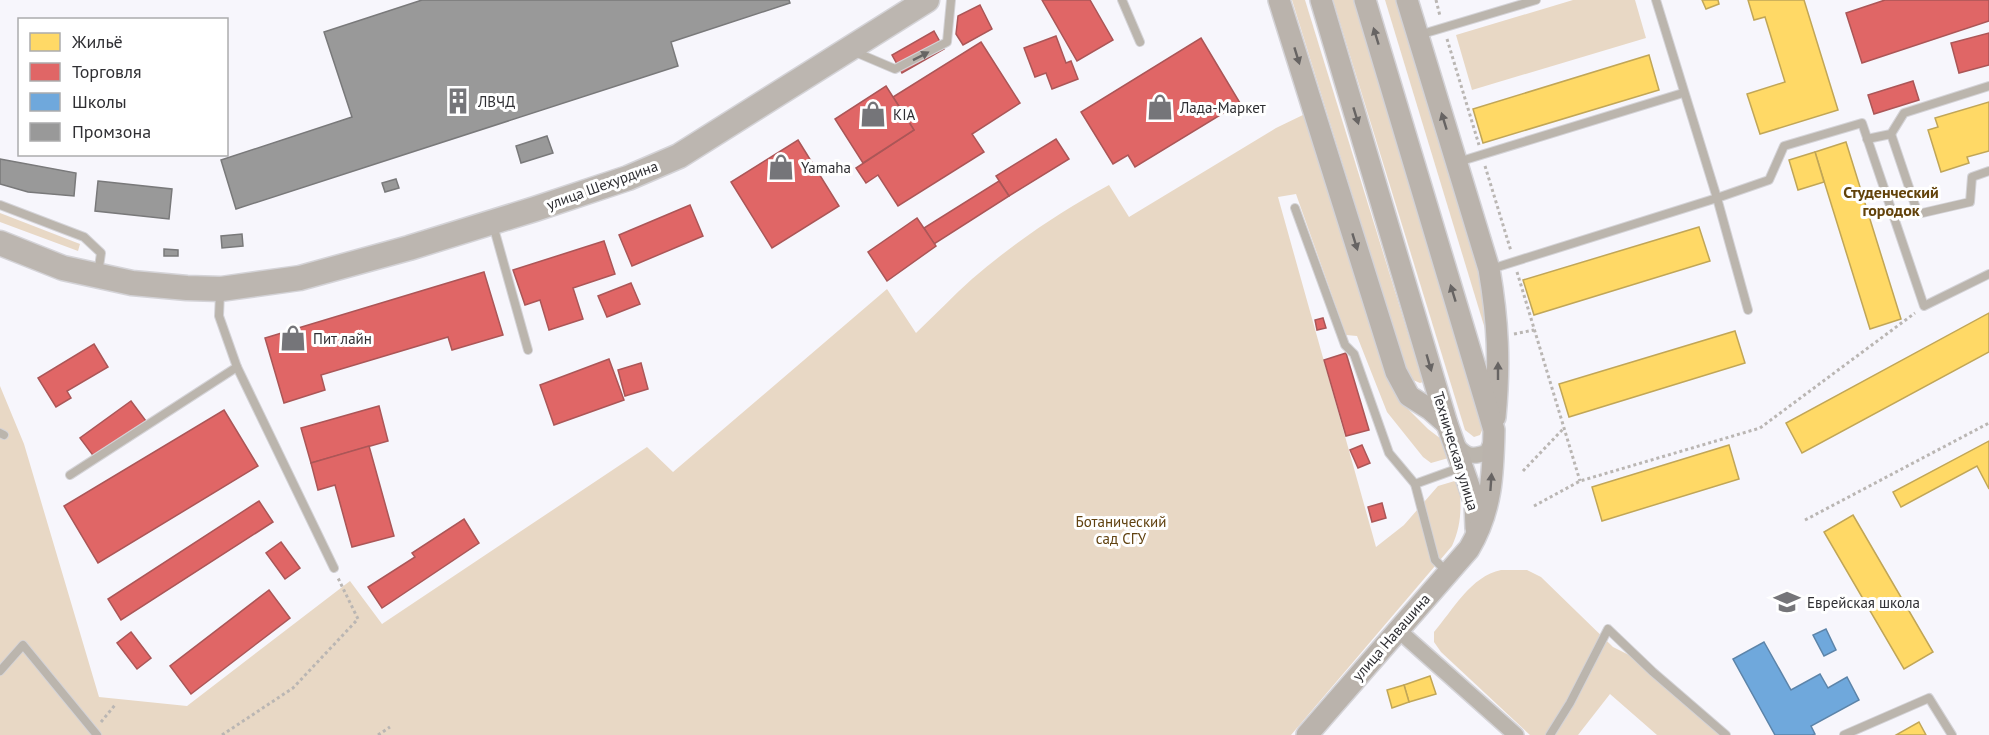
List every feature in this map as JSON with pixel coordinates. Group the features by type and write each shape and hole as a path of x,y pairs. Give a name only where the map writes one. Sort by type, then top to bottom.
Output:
{"main road":[{"name":"улица Шехурдина","path":"0,243 63,268 132,283 187,288 231,287 300,278 492,222 628,178 679,156 927,0"},
{"path":"1279,0 1396,372 1409,396 1431,410 1450,433"},
{"name":"Техническая улица","path":"1321,0 1450,433 1475,503 1475,538"},
{"name":"Техническая улица","path":"1365,0 1494,434 1491,495 1475,538"},
{"path":"1407,0 1489,269 1497,315 1498,337 1498,389 1494,434"},
{"name":"улица Навашина","path":"1307,735 1469,549 1475,538"}],"street":[{"path":"1450,433 1463,453 1475,457 1487,452 1494,434"},
{"path":"1397,629 1516,735"}],"lane":[{"path":"848,49 895,69 946,42 951,0"},
{"path":"1122,0 1140,42"},
{"path":"1418,36 1536,0"},
{"path":"1656,0 1717,198 1748,310"},
{"path":"1868,139 1890,134 1904,113 1989,86"},
{"path":"1456,162 1683,93"},
{"path":"1489,269 1769,180 1784,146 1862,123 1924,306 1989,274"},
{"path":"1890,134 1918,214 1970,202 1972,177 1989,171"},
{"path":"0,205 84,237 101,253 97,275"},
{"path":"1295,208 1345,345 1354,354 1389,453 1415,484 1435,560 1447,573"},
{"path":"492,222 528,350"},
{"path":"231,287 219,316 237,367 333,568"},
{"path":"70,475 237,367"},
{"path":"1415,484 1463,466"},
{"path":"1550,735 1570,703 1608,629 1653,672 1726,735"},
{"path":"0,671 23,645 98,732"},
{"path":"1844,735 1929,698 1952,735"}],"path":[{"path":"1436,0 1580,481"},
{"path":"1534,506 1580,481 1760,428 1924,306"},
{"path":"1805,520 1989,423"},
{"path":"1523,471 1564,428"},
{"path":"222,735 293,688 358,619 333,568"},
{"path":"98,732 100,722 115,705"},
{"path":"378,735 390,727"}],"green space":[{"path":"1292,0 1305,0 1423,382 1413,380 1405,365"},
{"path":"1333,0 1354,0 1483,428 1480,435 1474,437 1465,430"},
{"path":"1385,0 1401,0 1483,270 1490,323 1485,329"},
{"path":"1573,0 1635,0 1646,38 1472,90 1456,35"},
{"name":"Ботанический сад СГУ","path":"1307,113 1400,401 1428,429 1445,442 1452,457 1431,463 1423,457 1387,412 1357,336 1346,335 1296,194 1278,197 1376,547 1404,525 1438,486 1458,480 1460,506 1458,530 1452,546 1291,735 0,735 0,386 24,444 99,697 187,706 350,581 382,624 647,447 673,472 887,289 916,333 972,279 1005,252 1055,217 1109,185 1129,217 1276,128"},
{"path":"0,213 80,244 78,251 0,222"},
{"path":"1501,570 1527,570 1541,577 1613,647 1633,657 1720,735 1657,735 1610,694 1578,735 1530,735 1441,652 1434,642 1434,632 1463,595 1490,573"}],"building: Жильё":[{"path":"1702,0 1718,0 1719,4 1706,9"},
{"path":"1748,0 1804,0 1838,110 1760,134 1747,94 1785,82 1765,17 1754,20"},
{"path":"1649,55 1659,90 1483,143 1473,109"},
{"path":"1989,102 1989,151 1967,157 1969,163 1941,172 1928,130 1938,127 1935,118"},
{"path":"1846,142 1901,319 1870,329 1815,152"},
{"path":"1815,152 1824,182 1798,190 1789,160"},
{"path":"1699,227 1710,261 1534,315 1523,280"},
{"path":"1989,313 1989,352 1802,453 1786,423"},
{"path":"1735,331 1745,363 1569,417 1559,384"},
{"path":"1989,441 1989,489 1977,466 1901,507 1893,492"},
{"path":"1729,445 1739,479 1602,521 1592,487"},
{"path":"1853,515 1933,652 1904,669 1824,532"},
{"path":"1430,676 1436,694 1409,702 1404,685"},
{"path":"1404,685 1409,702 1392,708 1387,690"},
{"path":"1919,722 1926,735 1896,735"}],"building: Торговля":[{"path":"1042,0 1090,0 1113,40 1077,61"},
{"path":"1885,0 1989,0 1989,21 1862,63 1846,13"},
{"path":"980,5 992,29 963,45 956,34 958,16"},
{"path":"934,31 944,49 902,73 892,55"},
{"path":"1989,33 1989,65 1959,73 1951,43"},
{"path":"1056,36 1066,63 1071,61 1078,79 1052,89 1046,73 1035,77 1024,48"},
{"name":"Лада-Маркет","path":"1201,38 1240,103 1135,167 1128,155 1113,164 1081,112"},
{"path":"981,42 1020,103 972,134 984,152 898,206 878,175 866,183 856,168 914,130 893,97"},
{"path":"1913,81 1919,100 1874,114 1868,95"},
{"path":"886,86 914,130 863,163 835,119"},
{"path":"1056,139 1069,159 1009,196 996,176"},
{"path":"798,140 839,206 772,248 731,182"},
{"path":"999,181 1009,196 934,244 924,228"},
{"path":"690,205 703,236 632,266 619,235"},
{"path":"917,218 936,246 887,281 868,252"},
{"path":"604,241 615,274 573,288 583,319 549,330 540,300 525,305 513,270"},
{"path":"484,272 503,335 452,350 448,337 321,375 325,390 284,403 265,338"},
{"path":"631,283 640,304 607,317 598,296"},
{"path":"1323,318 1326,328 1317,330 1315,320"},
{"path":"94,344 108,367 67,391 71,398 56,407 38,378"},
{"path":"1346,353 1369,430 1346,436 1324,360"},
{"path":"609,359 624,400 554,425 540,385"},
{"path":"641,363 648,389 625,396 618,370"},
{"path":"131,401 146,421 95,458 80,438"},
{"path":"379,406 388,441 311,463 301,428"},
{"path":"224,410 258,466 98,563 64,506"},
{"path":"1362,445 1370,463 1358,468 1350,450"},
{"path":"369,446 394,536 352,547 335,485 318,490 311,463"},
{"path":"259,501 273,522 121,620 108,599"},
{"path":"1382,503 1386,518 1372,522 1368,507"},
{"path":"464,519 479,543 382,608 368,587 415,557 412,553"},
{"path":"281,542 300,568 285,579 266,553"},
{"path":"269,590 290,618 191,694 170,666"},
{"path":"131,632 151,658 137,669 117,643"}],"building: Школы":[{"path":"1826,629 1836,650 1824,656 1813,635"},
{"path":"1764,642 1791,690 1820,674 1828,688 1847,677 1859,700 1811,726 1815,734 1775,735 1733,659"}],"building: Промзона":[{"name":"ЛВЧД","path":"422,0 789,0 790,3 671,42 678,66 236,209 221,160 352,117 324,32"},
{"path":"547,136 553,153 521,163 516,146"},
{"path":"0,159 76,173 74,196 28,192 0,184"},
{"path":"396,179 399,188 385,192 382,183"},
{"path":"98,181 172,189 169,219 95,211"},
{"path":"242,234 243,246 222,248 221,236"},
{"path":"164,249 178,250 178,256 164,256"}],"place":[{"name":"ЛВЧД","path":"458,101"},
{"name":"Лада-Маркет","path":"1160,107"},
{"name":"KIA","path":"873,114"},
{"name":"Yamaha","path":"781,167"},
{"name":"Пит лайн","path":"293,338"},
{"name":"Еврейская школа","path":"1787,602"}],"district":[{"name":"Студенческий городок","path":"1891,201"}]}
